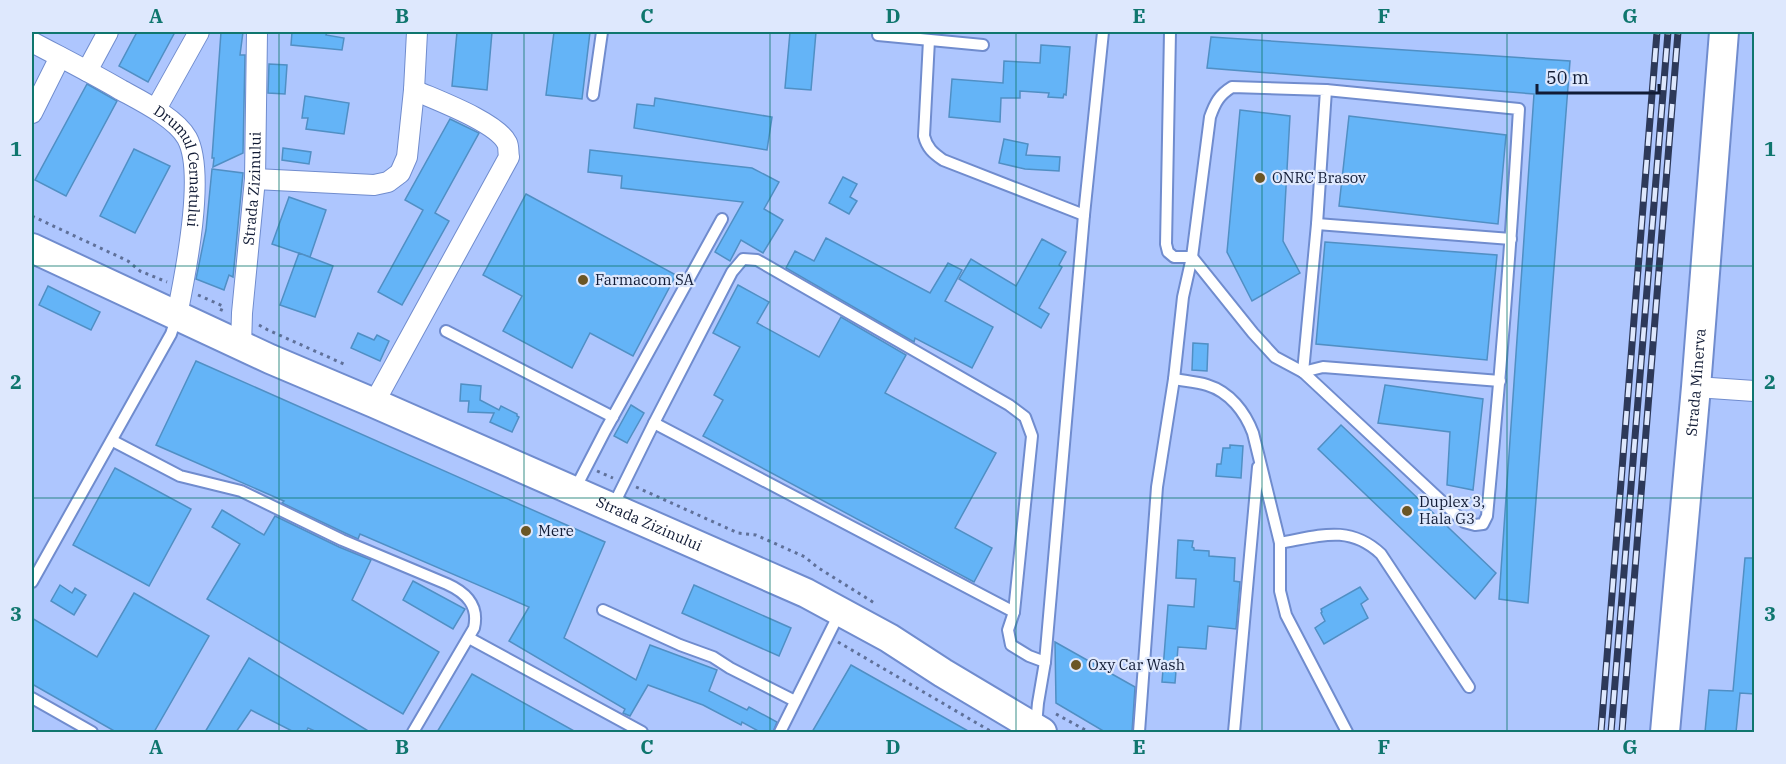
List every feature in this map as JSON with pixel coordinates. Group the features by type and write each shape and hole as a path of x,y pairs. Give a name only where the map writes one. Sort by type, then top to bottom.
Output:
{"main road":[{"name":"Strada Minerva","path":"1665,732 1696,387 1724,32"},
{"name":"Strada Zizinului","path":"32,248 241,346 374,403 580,479 612,508 767,575 841,611 1039,731"}],"street":[{"path":"87,71 108,32"},
{"name":"Drumul Cernatului","path":"177,315 195,209 193,151 186,136 156,109 199,32"},
{"name":"Strada Zizinului","path":"241,346 255,179 257,32"},
{"path":"255,179 374,185 388,182 400,173 407,157 417,32"},
{"path":"32,42 156,109"},
{"path":"32,113 60,57"},
{"path":"374,403 509,157 508,145 491,126 414,90"},
{"path":"1696,387 1755,391"}],"lane":[{"path":"593,95 602,32"},
{"path":"1039,731 1038,703 1045,662 1083,215 1103,32"},
{"path":"1170,32 1166,244 1168,252 1174,257 1192,257"},
{"path":"878,35 983,45"},
{"path":"929,40 924,136 933,154 1083,215"},
{"path":"1139,732 1157,487 1174,379 1183,297 1192,257 1210,117 1221,94 1232,87 1326,90 1520,109 1500,381 1486,516 1483,524 1475,525 1464,522 1304,372 1275,357 1192,257"},
{"path":"1304,372 1326,90"},
{"path":"580,479 722,219"},
{"path":"1317,224 1511,239"},
{"path":"612,508 732,272 743,259 757,260 1009,405 1025,417 1032,436 1014,612 1008,630 1011,645 1045,662"},
{"path":"32,582 171,334 177,315"},
{"path":"446,331 613,417"},
{"path":"1304,372 1323,367 1500,381"},
{"path":"1174,379 1218,390 1234,402 1248,422 1253,433 1280,543 1280,591 1286,615 1347,732"},
{"path":"654,423 1014,612"},
{"path":"112,441 180,476 241,491 342,540 455,588 467,598 477,615 470,638 413,732"},
{"path":"1234,732 1259,458"},
{"path":"1280,543 1336,534 1355,537 1374,547 1381,554 1469,687"},
{"path":"603,610 680,645 713,657 795,701"},
{"path":"780,732 841,611"},
{"path":"470,638 642,732"},
{"path":"32,698 92,732"}],"path":[{"path":"242,313 268,330 353,368"},
{"path":"580,479 625,483 738,533 756,535 805,557 882,608"},
{"path":"828,636 992,732"}],"building":[{"path":"137,32 175,32 148,82 119,66"},
{"path":"221,32 243,32 240,55 245,55 243,153 213,167 214,158 212,158"},
{"path":"292,32 327,32 326,35 344,38 342,50 291,45"},
{"path":"457,32 492,32 487,90 452,86"},
{"path":"554,32 590,32 582,99 546,95"},
{"path":"790,32 816,32 811,90 785,88"},
{"path":"1211,37 1570,61 1528,603 1499,599 1534,94 1207,68"},
{"path":"1041,45 1070,47 1066,95 1064,94 1063,98 1048,97 1049,93 1020,91 1020,98 1001,98 1000,122 949,117 952,79 1003,83 1004,61 1040,63"},
{"path":"269,64 287,65 285,94 268,93"},
{"path":"87,84 117,101 66,196 35,180"},
{"path":"305,96 349,103 344,134 306,129 308,118 302,118"},
{"path":"655,98 772,117 767,150 634,128 637,104 654,106"},
{"name":"ONRC Brasov","path":"1240,110 1290,116 1283,241 1300,273 1252,301 1227,252"},
{"path":"1349,116 1506,135 1498,224 1339,206"},
{"path":"450,119 479,133 435,213 449,221 402,305 378,292 423,210 405,200"},
{"path":"1004,139 1028,144 1026,155 1060,157 1059,171 1025,169 999,163"},
{"path":"283,148 311,152 309,164 282,160"},
{"path":"134,149 170,166 135,233 100,216"},
{"path":"590,150 752,168 779,182 764,209 783,220 763,253 741,240 730,261 715,252 743,202 621,188 622,176 588,172"},
{"path":"212,169 243,173 233,277 229,275 224,290 196,279 206,230"},
{"path":"843,177 857,184 850,197 857,201 849,214 829,203"},
{"name":"Farmacom SA","path":"526,194 676,275 633,356 590,333 572,368 503,331 522,296 483,275"},
{"path":"289,197 326,210 310,257 272,244"},
{"path":"826,238 930,293 948,263 962,270 945,301 993,327 972,368 915,338 914,342 786,268 795,251 814,261"},
{"path":"1042,239 1066,252 1059,265 1062,267 1039,308 1049,314 1041,328 959,279 971,259 1016,286"},
{"path":"1325,242 1497,255 1487,360 1316,344"},
{"path":"299,253 333,266 315,317 280,305"},
{"path":"738,285 769,302 757,323 819,357 841,317 906,355 885,393 996,453 955,528 992,548 974,582 703,436 723,400 714,395 740,347 713,333"},
{"path":"48,286 100,312 91,330 39,305"},
{"path":"358,333 374,340 377,335 389,341 380,361 351,348"},
{"path":"1193,343 1208,344 1207,371 1192,370"},
{"path":"196,361 605,542 564,638 636,680 650,645 717,670 709,691 747,710 749,707 777,722 773,732 760,732 742,722 741,725 703,705 648,685 630,716 623,713 625,709 509,641 529,607 360,534 358,539 282,503 284,501 156,445"},
{"path":"461,384 481,386 480,400 499,410 501,406 517,414 519,417 512,432 490,422 494,413 468,412 469,401 460,401"},
{"path":"1385,385 1483,399 1473,490 1447,485 1450,432 1378,423"},
{"path":"631,405 644,413 627,443 614,436"},
{"name":"Duplex 3, Hala G3","path":"1341,425 1496,573 1475,599 1318,449"},
{"path":"1230,445 1243,446 1241,478 1216,476 1217,464 1221,464 1223,448 1230,448"},
{"path":"115,468 191,509 149,586 73,545"},
{"path":"222,510 264,535 275,516 371,560 352,600 439,652 403,714 207,599 240,544 212,527"},
{"path":"1178,540 1193,541 1194,550 1209,551 1209,556 1235,558 1234,581 1240,582 1236,629 1208,626 1206,649 1178,647 1175,683 1162,682 1168,605 1194,607 1196,579 1176,578"},
{"path":"1745,558 1755,558 1755,694 1740,693 1736,732 1705,732 1709,690 1733,691"},
{"path":"413,581 465,609 453,629 403,600"},
{"path":"60,585 72,593 75,588 86,595 74,615 51,601"},
{"path":"694,585 791,628 779,656 682,613"},
{"path":"1360,587 1368,599 1361,604 1368,618 1324,644 1315,628 1325,621 1321,609"},
{"path":"134,593 209,636 154,732 116,732 32,684 32,618 97,657"},
{"name":"Oxy Car Wash","path":"1055,642 1135,687 1132,732 1105,732 1056,703"},
{"path":"249,658 370,732 317,732 308,728 306,732 294,732 251,710 236,732 205,732"},
{"path":"851,665 970,732 812,732"},
{"path":"472,674 576,732 437,732"}],"railway":[{"path":"1601,732 1657,32"},
{"path":"1611,732 1668,32"},
{"path":"1622,732 1678,32"}],"place":[{"name":"ONRC Brasov","path":"1260,178"},
{"name":"Farmacom SA","path":"583,280"},
{"name":"Duplex 3, Hala G3","path":"1407,511"},
{"name":"Mere","path":"526,531"},
{"name":"Oxy Car Wash","path":"1076,665"}]}
